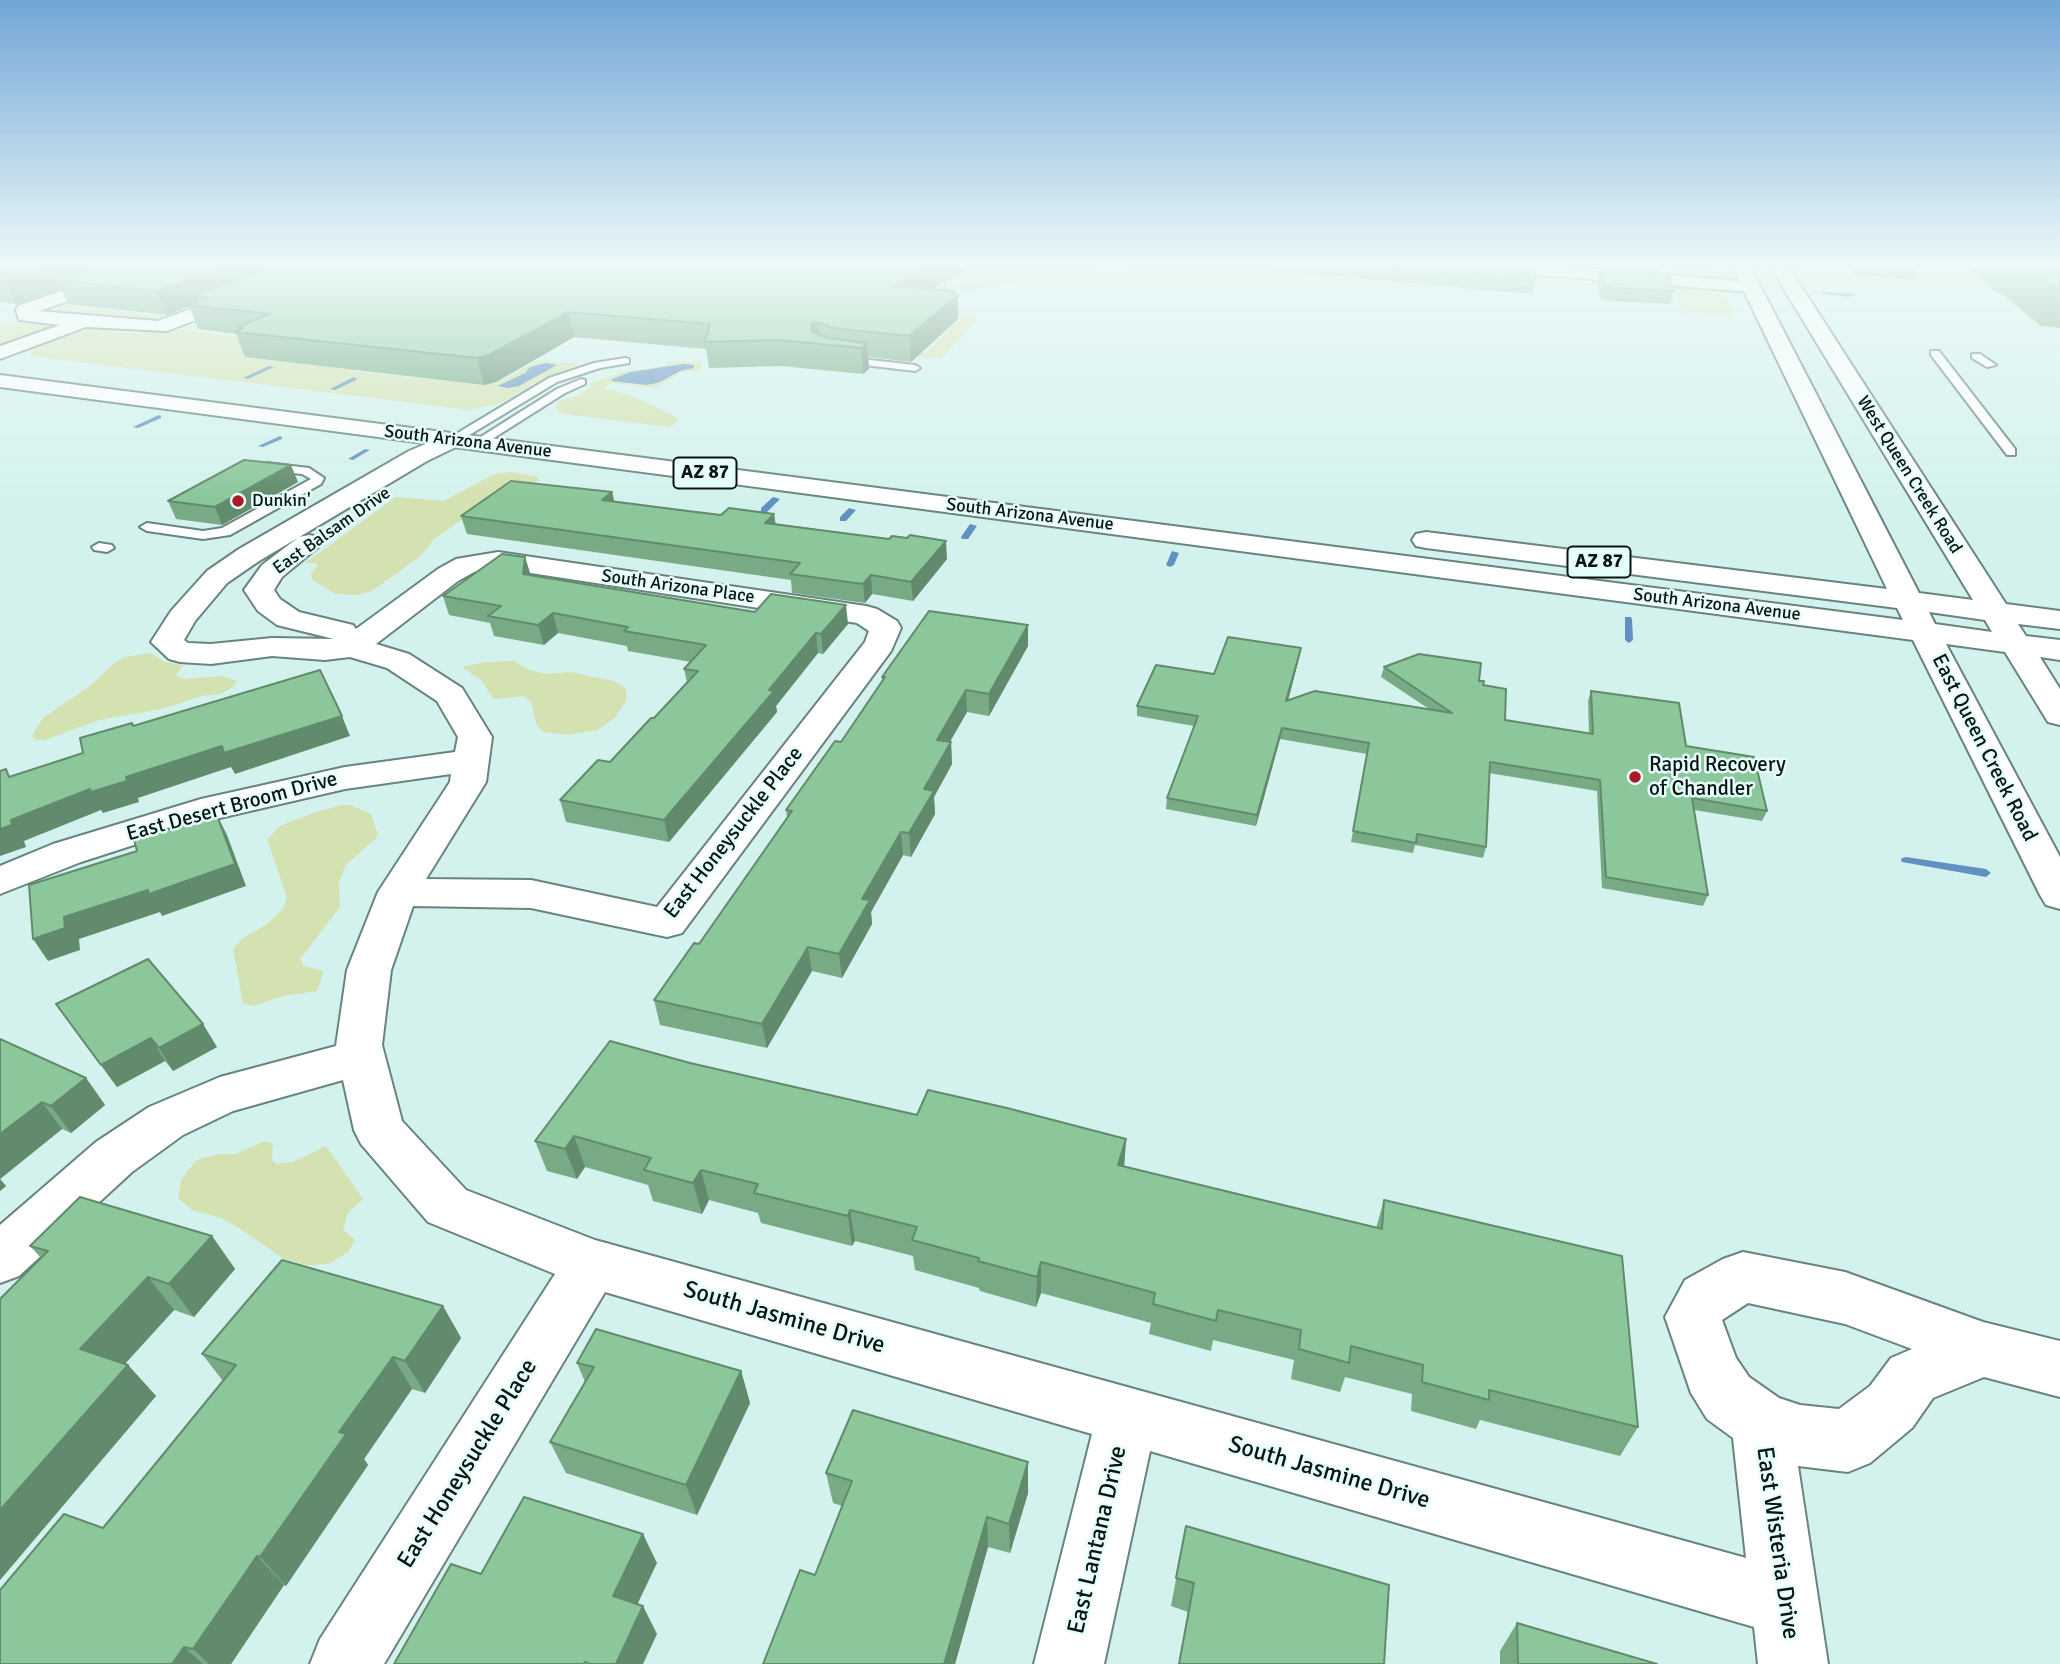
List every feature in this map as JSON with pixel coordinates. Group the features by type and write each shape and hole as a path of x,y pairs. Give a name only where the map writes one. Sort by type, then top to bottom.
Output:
{"main road":[{"path":"0,352 24,344"},
{"path":"1780,344 1908,601"},
{"name":"West Queen Creek Road","path":"1828,344 1997,612"},
{"path":"0,361 330,402"},
{"name":"South Arizona Avenue","path":"0,381 463,430 1123,515 2060,650"},
{"name":"South Arizona Avenue","path":"463,430 507,425 561,431"},
{"name":"East Balsam Drive","path":"291,633 259,590 272,571 340,522 440,459 463,430"},
{"name":"East Balsam Drive","path":"291,633 272,633 244,648 211,654 180,652 167,642 182,617 217,577 249,555 463,430"},
{"name":"AZ 87","path":"629,440 805,462"},
{"name":"South Arizona Avenue","path":"1291,523 2060,620"},
{"name":"South Arizona Place","path":"336,637 466,565 498,560 866,615 886,628"},
{"name":"East Queen Creek Road","path":"1908,601 2060,895"},
{"path":"1997,612 2060,715"},
{"name":"East Honeysuckle Place","path":"398,892 531,894 667,923 880,644 886,628"},
{"name":"South Jasmine Drive","path":"291,633 325,650 336,637 398,661 450,695 475,737 468,782 398,892 369,970 359,1045 379,1130 447,1206 592,1264 1783,1602"},
{"name":"East Desert Broom Drive","path":"0,881 67,853 201,811 345,778 471,761"},
{"path":"0,1259 114,1157 166,1121 220,1096 362,1057"},
{"name":"East Honeysuckle Place","path":"345,1664 592,1264"},
{"path":"1983,1349 1912,1378 1891,1407 1848,1441 1800,1436 1761,1422 1728,1398 1712,1373 1693,1317 1705,1298 1743,1277 1845,1298 1983,1349 2060,1369"},
{"name":"East Lantana Drive","path":"1069,1664 1127,1416"},
{"name":"East Wisteria Drive","path":"1761,1422 1793,1664"}],"lane":[{"path":"1935,354 2011,452"},
{"path":"1976,356 1991,365"},
{"path":"832,359 915,368"},
{"path":"463,430 576,371 625,361 611,370 561,391 507,425"},
{"path":"539,388 561,391"},
{"path":"147,527 203,535 225,532 271,509 318,478 305,471 255,468"}],"green space":[{"path":"45,344 242,344 245,358 358,368 352,371 485,385 496,383 538,360 579,364 545,378 502,403 470,410 30,356 35,347"},
{"path":"935,344 955,344 941,359 912,356 918,352 926,352"},
{"path":"702,361 700,371 682,372 657,388 611,383 603,388 628,394 679,420 670,427 559,413 555,405 577,396 591,386 589,384 621,372 665,366 668,362"},
{"path":"512,472 539,477 538,481 506,492 457,523 433,540 422,555 372,591 357,595 335,594 312,579 311,573 318,566 315,563 305,563 396,497 444,501 494,474"},
{"path":"151,653 164,662 183,665 176,675 184,679 223,676 237,681 232,688 220,694 202,696 162,709 99,720 45,740 36,740 32,736 43,718 90,686 114,663 125,657"},
{"path":"514,661 529,670 546,674 570,672 614,681 626,689 626,701 615,718 597,730 567,735 544,732 537,726 531,702 523,696 494,699 481,680 462,667 486,662"},
{"path":"341,805 350,805 371,814 378,836 346,865 339,882 340,907 301,958 303,966 324,971 317,991 284,996 253,1006 243,1003 233,949 243,938 267,924 282,910 287,897 267,840 280,826"},
{"path":"265,1141 273,1144 272,1159 277,1164 293,1162 326,1146 363,1199 348,1213 343,1229 355,1240 349,1251 329,1264 306,1265 284,1259 239,1228 221,1218 192,1210 178,1198 181,1180 196,1160 218,1154 235,1154"}],"water":[{"path":"546,363 557,365 519,386 498,386 525,373 530,367"},
{"path":"683,364 694,365 694,368 680,371 660,382 647,385 612,381 631,372"}],"building":[{"path":"343,344 510,344 477,358"},
{"path":"816,344 866,344 861,348"},
{"path":"244,460 291,465 215,507 168,501"},
{"path":"511,481 612,492 602,500 688,511 721,515 729,508 774,514 765,523 889,539 892,536 907,538 910,535 946,541 911,582 871,575 863,584 790,574 800,563 461,516"},
{"path":"502,554 525,557 523,574 755,612 771,594 846,605 821,634 816,633 769,690 774,691 664,820 560,800 598,760 610,762 651,718 654,718 698,671 684,669 706,645 624,631 628,627 553,613 538,625 488,616 501,606 443,596"},
{"path":"929,611 1028,625 989,694 966,690 937,740 951,742 924,789 934,791 909,833 901,832 862,899 870,900 839,954 808,947 762,1024 654,1000 694,943 699,944 792,811 786,810 835,741 841,742 885,677 882,677"},
{"name":"Rapid Recovery of Chandler","path":"1228,637 1301,648 1286,701 1315,691 1452,713 1384,667 1419,654 1481,663 1479,681 1484,681 1483,685 1506,689 1505,720 1593,734 1591,691 1679,703 1686,746 1754,757 1767,811 1692,798 1708,895 1606,877 1600,780 1490,762 1486,847 1417,834 1416,843 1353,831 1369,743 1282,728 1257,815 1167,798 1198,716 1137,706 1156,665 1214,674"},
{"path":"320,670 342,716 224,753 222,746 126,777 127,781 91,792 90,789 11,820 12,825 0,829 0,771 6,769 9,777 83,753 80,738 132,723 133,726"},
{"path":"216,813 235,864 149,894 148,890 64,917 65,928 33,939 29,885 137,851 134,840"},
{"path":"148,959 203,1024 159,1048 151,1038 101,1065 56,1004"},
{"path":"0,1039 86,1078 51,1106 42,1102 0,1134"},
{"path":"610,1041 690,1063 917,1115 928,1090 1007,1108 1126,1139 1118,1165 1382,1229 1384,1200 1622,1256 1638,1427 1489,1390 1489,1400 1422,1382 1423,1365 1351,1346 1349,1363 1299,1349 1301,1330 1218,1310 1216,1321 1153,1304 1155,1293 1041,1262 1037,1277 912,1240 917,1227 850,1210 848,1216 754,1193 758,1184 701,1170 693,1183 644,1170 651,1158 574,1136 565,1149 535,1141"},
{"path":"80,1197 212,1236 169,1284 148,1277 80,1349 128,1365 0,1510 0,1299 48,1251 30,1246"},
{"path":"282,1260 443,1306 405,1361 393,1357 339,1432 346,1434 193,1649 184,1647 172,1664 0,1664 0,1590 64,1514 103,1528 236,1365 202,1354"},
{"path":"596,1329 741,1371 686,1485 550,1442 594,1367 577,1363"},
{"path":"853,1410 1028,1462 1009,1524 987,1517 944,1664 763,1664 800,1570 815,1575 852,1481 826,1473"},
{"path":"524,1497 643,1534 613,1596 643,1606 616,1664 394,1664 451,1564 481,1574"},
{"path":"1186,1526 1389,1585 1384,1664 1179,1664 1194,1583 1176,1578"},
{"path":"1517,1623 1657,1664 1518,1664"}],"waterway":[{"path":"246,378 271,367"},
{"path":"333,389 354,379"},
{"path":"136,427 159,417"},
{"path":"261,446 280,438"},
{"path":"351,459 367,450"},
{"path":"764,510 776,499"},
{"path":"843,519 852,510"},
{"path":"965,537 973,526"},
{"path":"1170,565 1175,553"},
{"path":"1628,619 1629,640"},
{"path":"1906,860 1986,873"}],"place":[{"name":"Dunkin'","path":"238,501"},
{"name":"Rapid Recovery of Chandler","path":"1635,777"}]}
